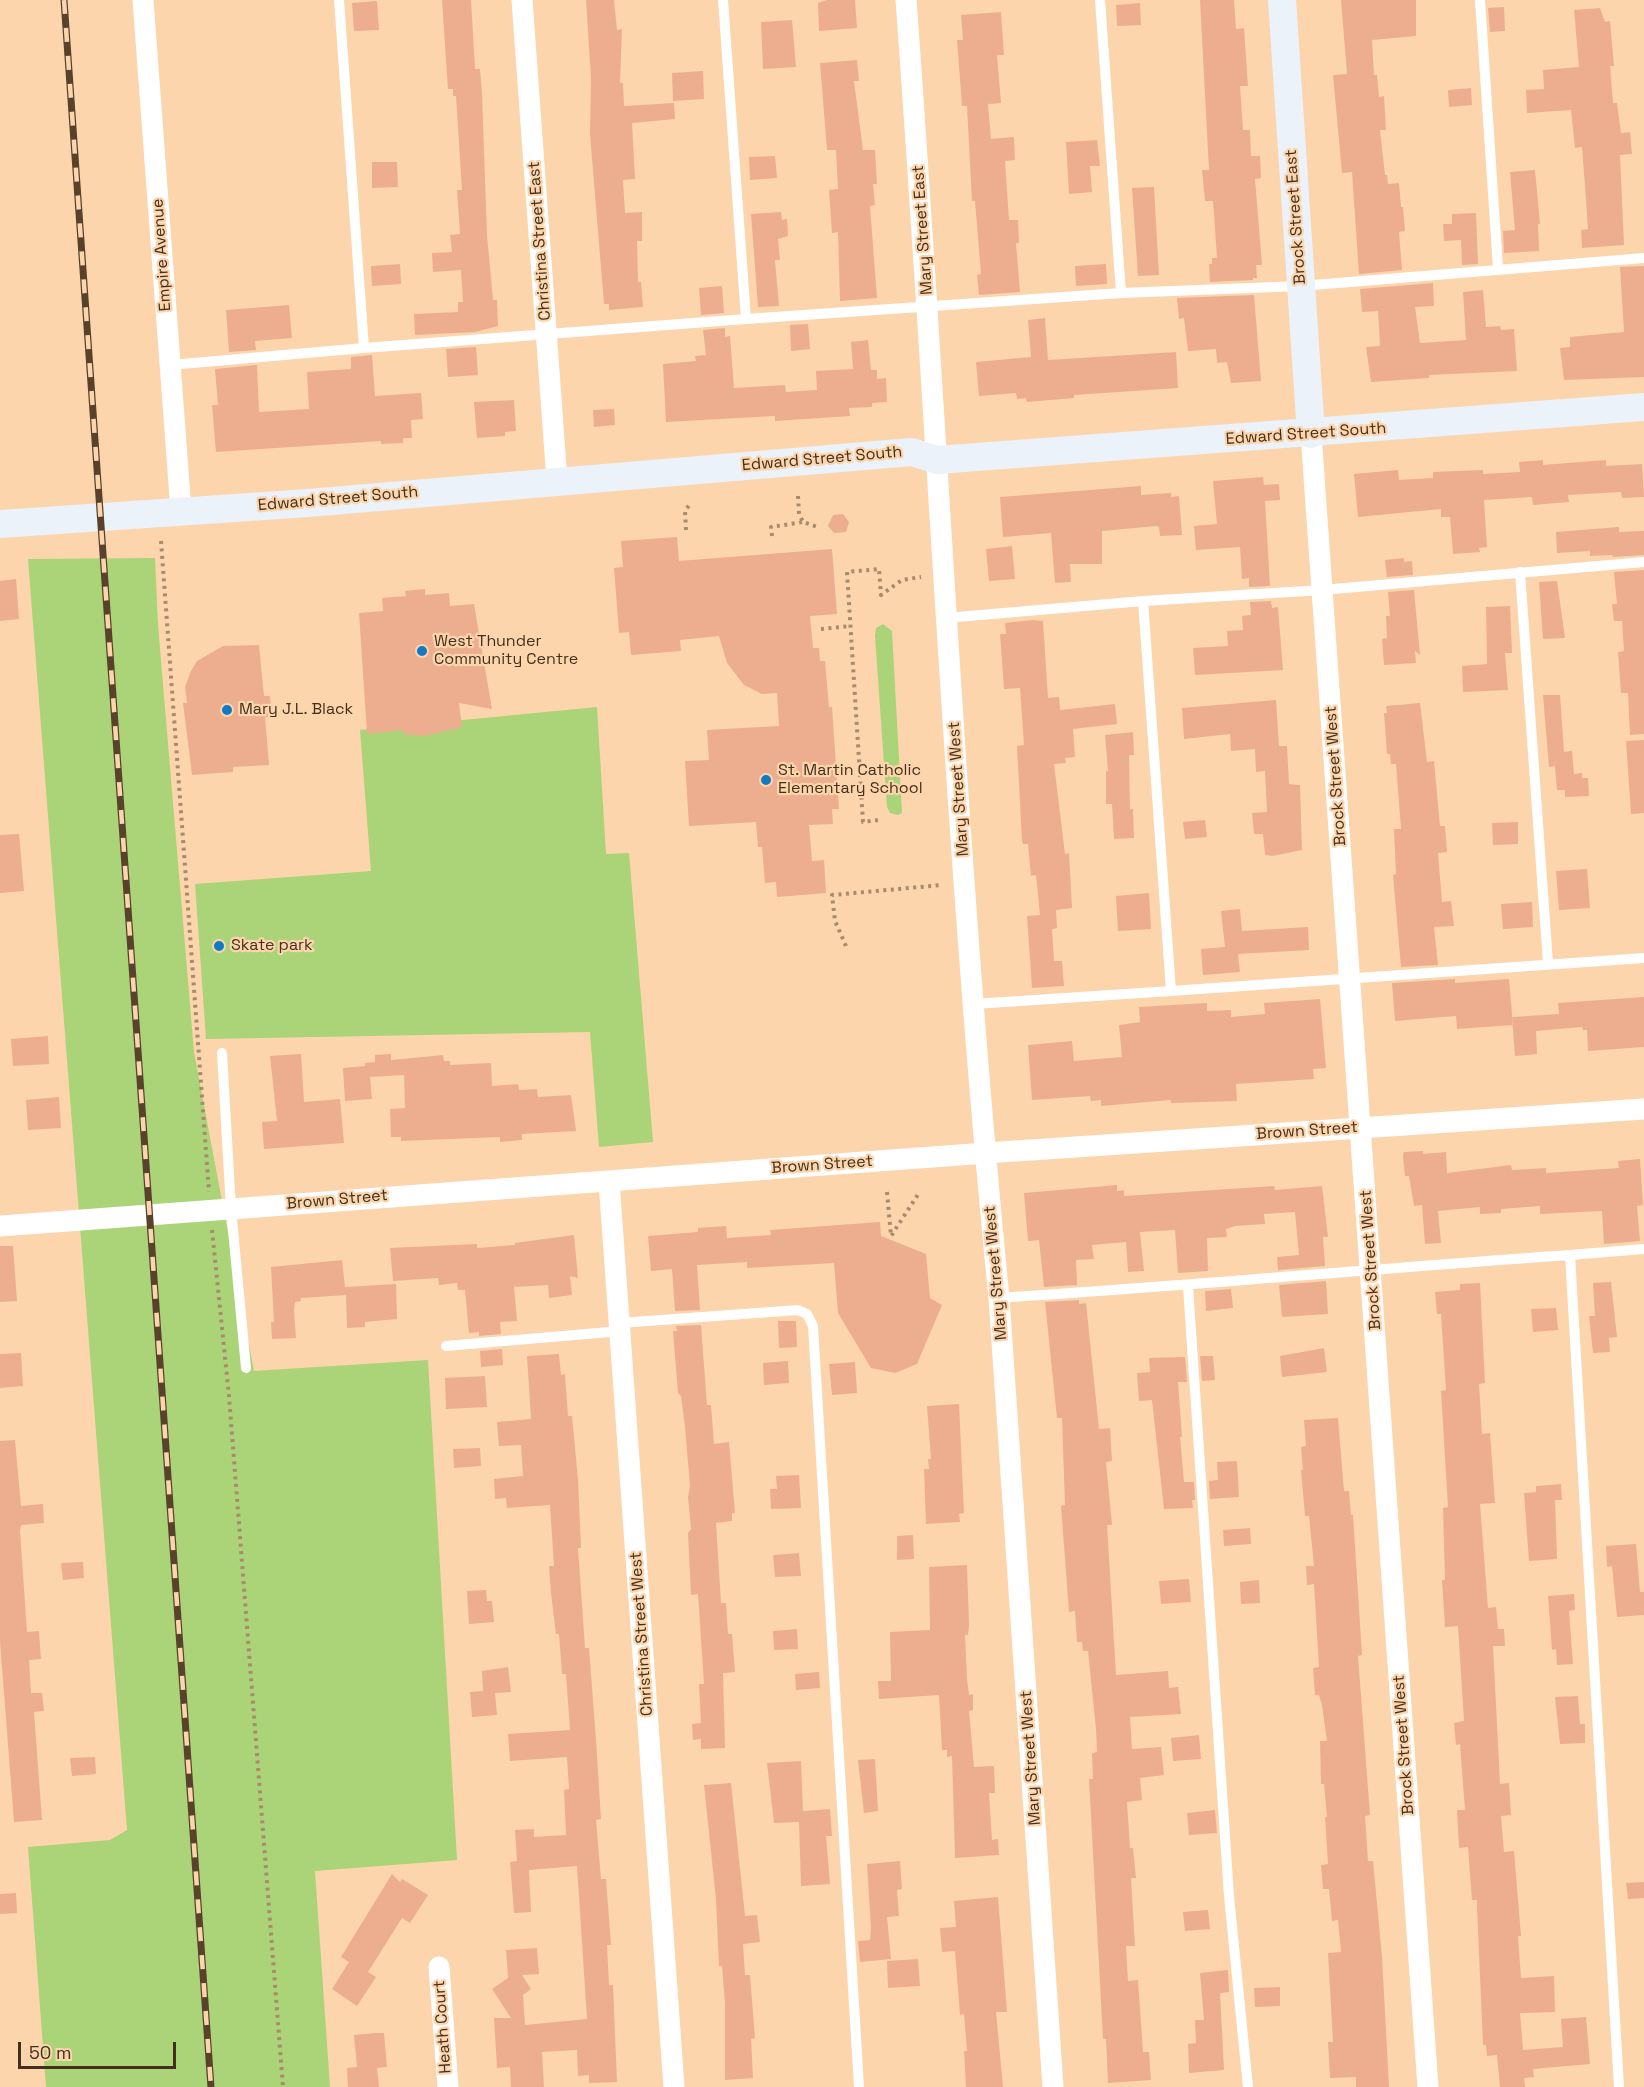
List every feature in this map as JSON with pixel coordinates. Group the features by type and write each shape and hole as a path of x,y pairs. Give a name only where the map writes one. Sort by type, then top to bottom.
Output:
{"main road":[{"name":"Brock Street East","path":"1282,0 1311,434"},
{"name":"Edward Street South","path":"0,524 912,452 937,460 1311,434 1644,407"}],"street":[{"name":"Empire Avenue","path":"143,0 180,511"},
{"name":"Christina Street East","path":"522,0 557,481"},
{"name":"Mary Street East","path":"906,0 929,306 937,460"},
{"name":"Brock Street West","path":"1311,434 1428,2087"},
{"name":"Mary Street West","path":"937,460 946,618 974,1004 999,1298 1053,2087"},
{"name":"Brown Street","path":"0,1226 986,1153 1644,1109"},
{"name":"Christina Street West","path":"609,1180 674,2087"},
{"name":"Heath Court","path":"439,1966 448,2087"}],"lane":[{"path":"339,0 364,348"},
{"path":"723,0 746,319"},
{"path":"1100,0 1121,293"},
{"path":"1480,0 1498,268"},
{"path":"170,365 546,333 1121,293 1301,286 1498,268 1644,258"},
{"path":"946,618 1143,601 1322,590 1644,562"},
{"path":"1520,572 1548,963"},
{"path":"1143,601 1171,991"},
{"path":"974,1004 1644,958"},
{"path":"222,1053 231,1209 246,1368"},
{"path":"999,1298 1188,1286 1371,1268 1644,1249"},
{"path":"1570,1255 1619,2087"},
{"path":"1188,1286 1229,1896 1248,2087"},
{"path":"446,1346 798,1310 807,1314 813,1326 859,2087"}],"path":[{"path":"798,496 799,514 803,522"},
{"path":"686,530 685,511 690,504"},
{"path":"772,536 771,527 803,522 818,527"},
{"path":"161,542 210,1211 230,1396 282,2087"},
{"path":"878,820 863,822 847,572 879,569 881,595 902,580 921,577"},
{"path":"821,629 850,626"},
{"path":"846,946 834,921 832,895 942,885"},
{"path":"887,1192 891,1236 919,1193"}],"green space":[{"path":"155,558 158,625 194,1052 254,1371 428,1360 457,1860 315,1871 330,2087 46,2087 28,1847 110,1840 127,1830 28,559"},
{"path":"883,624 892,631 902,813 898,815 890,813 887,807 875,636 876,628"},
{"path":"597,707 606,854 629,853 653,1142 599,1147 590,1032 206,1039 195,884 371,871 360,730"}],"building":[{"path":"442,0 471,0 475,69 480,69 482,94 487,235 493,300 497,300 498,326 475,332 415,335 414,314 458,312 458,302 463,302 461,270 433,272 432,253 452,252 450,235 460,234 457,190 462,190 456,96 453,96 453,89 448,89"},
{"path":"586,0 614,0 617,30 622,29 620,83 623,83 624,106 674,103 675,119 632,123 635,179 623,180 625,213 642,212 642,241 637,241 638,282 641,282 643,307 609,310 609,304 604,304 590,134 591,78"},
{"path":"827,0 855,0 857,28 819,31 818,3"},
{"path":"1200,0 1234,0 1236,29 1244,28 1248,86 1240,86 1243,130 1250,130 1251,156 1260,156 1261,178 1255,179 1262,265 1256,265 1257,278 1253,280 1210,282 1209,264 1212,264 1212,258 1217,258 1213,201 1205,201 1202,170 1209,170"},
{"path":"1341,0 1416,0 1416,36 1372,40 1374,75 1377,75 1379,97 1384,96 1386,130 1380,130 1385,175 1387,175 1388,184 1399,183 1401,207 1403,207 1405,231 1399,232 1402,270 1359,274 1352,172 1342,173 1333,75 1347,74"},
{"path":"377,1 379,30 354,31 352,3"},
{"path":"1140,3 1141,25 1117,26 1116,5"},
{"path":"1504,7 1505,31 1490,32 1488,8"},
{"path":"1600,8 1605,22 1610,21 1614,66 1610,66 1613,103 1617,103 1621,133 1630,132 1632,154 1620,155 1624,245 1582,248 1581,230 1588,229 1582,147 1575,148 1571,110 1527,113 1526,90 1544,89 1543,70 1579,67 1574,10"},
{"path":"1001,12 1004,55 997,55 1001,103 988,104 991,139 1014,137 1015,160 1005,161 1009,220 1018,220 1019,243 1016,243 1020,292 979,295 977,275 981,274 975,201 972,201 967,106 962,106 957,40 963,40 961,15"},
{"path":"792,20 796,67 763,69 761,22"},
{"path":"857,60 859,81 854,81 863,150 875,150 877,184 873,184 875,205 870,206 877,298 840,301 838,232 832,233 829,190 838,189 836,150 827,150 820,63"},
{"path":"703,71 704,99 673,101 672,73"},
{"path":"1471,88 1472,105 1449,107 1448,90"},
{"path":"1097,140 1100,166 1090,166 1092,192 1069,194 1066,142"},
{"path":"775,156 777,178 750,180 749,157"},
{"path":"372,162 397,162 398,187 372,188"},
{"path":"1535,170 1540,224 1538,224 1539,251 1504,253 1503,231 1515,230 1510,172"},
{"path":"1154,187 1159,275 1138,276 1132,188"},
{"path":"781,212 782,220 787,219 788,236 778,239 780,260 775,260 779,306 758,307 751,214"},
{"path":"1476,213 1478,264 1462,265 1461,240 1444,241 1443,224 1452,224 1452,214"},
{"path":"400,264 401,284 372,286 371,266"},
{"path":"1106,264 1107,284 1076,286 1075,266"},
{"path":"1644,266 1644,377 1564,380 1560,348 1570,347 1570,337 1624,332 1620,267"},
{"path":"1433,283 1434,306 1415,307 1420,343 1466,340 1463,292 1483,290 1486,327 1500,326 1501,330 1514,329 1517,371 1429,375 1429,378 1371,382 1366,347 1380,346 1378,311 1362,312 1360,289"},
{"path":"722,286 724,313 701,315 699,288"},
{"path":"1254,295 1261,381 1231,383 1227,362 1217,363 1216,349 1188,351 1184,318 1179,319 1177,298"},
{"path":"289,305 292,338 255,341 256,350 229,352 226,310"},
{"path":"1045,318 1048,360 1176,352 1178,388 1074,395 1074,398 1027,402 1026,398 1017,399 1016,393 979,396 976,362 1031,357 1028,320"},
{"path":"808,324 810,349 791,351 790,325"},
{"path":"725,328 725,337 730,336 734,388 785,385 786,392 817,390 816,371 853,369 851,342 868,340 871,370 877,370 877,379 886,378 887,402 872,403 872,407 849,408 850,416 775,421 775,416 666,422 663,364 696,361 695,356 706,355 703,330"},
{"path":"476,347 478,375 448,377 446,349"},
{"path":"372,355 375,396 421,393 423,419 411,420 412,438 403,438 403,443 381,444 381,441 216,452 212,405 218,405 215,369 257,365 259,412 309,409 307,372 351,369 351,357"},
{"path":"514,400 516,431 505,432 505,436 477,438 474,402"},
{"path":"614,409 615,425 594,427 593,410"},
{"path":"1543,460 1543,465 1606,460 1606,466 1642,464 1644,497 1622,498 1621,492 1568,495 1569,502 1533,505 1532,497 1484,500 1487,547 1479,548 1480,552 1453,554 1450,517 1441,517 1441,509 1358,517 1354,474 1398,470 1399,480 1433,478 1433,472 1483,470 1483,474 1520,472 1519,462"},
{"path":"1263,477 1264,485 1279,484 1280,500 1265,501 1270,586 1249,587 1249,578 1242,579 1240,547 1196,550 1194,526 1217,524 1213,481"},
{"path":"1141,486 1141,495 1171,493 1171,497 1179,496 1182,535 1160,536 1159,527 1156,526 1102,531 1102,564 1070,564 1071,582 1055,583 1051,533 1003,537 1000,497"},
{"path":"843,514 849,522 846,532 834,533 828,526 833,515"},
{"path":"1619,527 1619,532 1644,531 1644,555 1590,556 1590,551 1557,553 1556,532"},
{"path":"677,537 679,561 832,549 837,614 810,616 813,648 819,648 820,661 825,661 829,707 832,707 839,809 832,809 833,824 809,825 812,861 824,860 826,893 777,897 776,882 765,883 762,847 758,847 756,822 689,826 685,761 709,760 707,730 779,726 777,693 762,694 744,685 727,663 719,636 680,640 681,651 631,655 629,632 619,633 614,568 623,567 621,541"},
{"path":"1012,546 1015,579 989,581 986,549"},
{"path":"1404,558 1404,562 1412,561 1413,575 1387,577 1385,560"},
{"path":"1644,570 1644,734 1630,735 1628,693 1621,693 1618,652 1624,651 1622,621 1614,621 1612,604 1617,604 1614,572"},
{"path":"16,579 19,619 0,621 0,581"},
{"path":"1557,581 1565,638 1543,639 1539,582"},
{"name":"West Thunder Community Centre","path":"425,589 425,595 449,593 450,606 474,604 492,709 459,703 462,727 425,736 404,734 403,730 367,734 359,613 383,611 382,598 406,596 405,591"},
{"path":"1414,590 1420,655 1415,651 1416,663 1384,665 1382,639 1387,638 1386,616 1390,616 1388,592"},
{"path":"1271,601 1272,608 1278,607 1283,670 1195,675 1193,648 1228,646 1227,631 1243,630 1242,616 1251,615 1250,602"},
{"path":"1510,606 1512,653 1505,653 1508,690 1463,692 1462,666 1487,664 1486,607"},
{"path":"1043,621 1048,698 1059,697 1060,710 1115,704 1117,724 1073,729 1075,757 1065,758 1066,763 1054,764 1065,854 1069,853 1072,908 1056,910 1057,928 1052,929 1054,961 1062,961 1064,986 1032,988 1027,916 1040,915 1036,875 1031,876 1028,844 1023,844 1022,841 1017,746 1024,745 1020,688 1004,689 1000,634 1006,634 1005,623"},
{"name":"Mary J.L. Black","path":"259,645 264,696 270,696 272,717 265,717 269,765 233,767 233,772 192,775 183,703 187,703 185,687 191,671 197,661 223,646"},
{"path":"1543,695 1560,695 1564,752 1572,751 1574,774 1582,773 1582,778 1588,778 1589,796 1565,797 1565,790 1557,790 1555,766 1549,767"},
{"path":"1276,700 1279,746 1287,746 1289,784 1300,785 1302,850 1272,856 1265,855 1263,834 1254,834 1252,813 1267,812 1265,771 1256,772 1255,749 1231,751 1230,734 1184,739 1182,708"},
{"path":"1420,703 1427,762 1434,761 1440,826 1445,826 1447,852 1438,853 1442,902 1451,901 1454,926 1434,927 1438,965 1401,967 1393,875 1396,874 1394,829 1401,829 1396,764 1391,764 1390,754 1387,754 1384,713 1387,713 1386,706"},
{"path":"1133,732 1134,755 1129,755 1130,809 1133,809 1134,838 1114,839 1112,804 1106,804 1106,771 1108,771 1105,735"},
{"path":"1644,740 1644,813 1631,814 1626,741"},
{"path":"1205,820 1207,837 1185,839 1183,822"},
{"path":"1518,822 1518,844 1493,845 1492,823"},
{"path":"19,834 24,891 0,893 0,835"},
{"path":"1587,869 1590,908 1559,910 1556,871"},
{"path":"1149,893 1151,929 1118,931 1116,896"},
{"path":"1532,902 1533,927 1503,929 1501,904"},
{"path":"1240,909 1242,931 1308,927 1309,950 1238,954 1240,972 1203,975 1201,949 1225,947 1221,911"},
{"path":"1455,979 1455,983 1509,979 1513,1025 1457,1029 1456,1016 1395,1021 1392,983"},
{"path":"1644,997 1644,1047 1588,1051 1587,1030 1583,1030 1582,1027 1536,1031 1537,1054 1515,1056 1512,1017 1559,1014 1558,1003"},
{"path":"1320,999 1326,1068 1313,1069 1314,1079 1236,1084 1237,1101 1171,1103 1171,1100 1101,1106 1101,1100 1091,1101 1090,1096 1032,1100 1028,1045 1072,1041 1074,1061 1122,1057 1119,1025 1140,1022 1139,1007 1207,1003 1207,1011 1231,1010 1231,1017 1265,1014 1264,1003"},
{"path":"48,1036 49,1064 13,1066 11,1039"},
{"path":"301,1054 304,1102 340,1099 344,1143 264,1149 262,1122 277,1121 270,1056"},
{"path":"391,1054 391,1060 443,1055 444,1061 450,1061 450,1065 491,1063 492,1086 518,1084 519,1090 537,1089 538,1097 571,1095 576,1131 522,1134 522,1140 500,1142 500,1137 401,1141 401,1137 391,1137 390,1109 405,1108 404,1075 370,1077 372,1099 345,1101 343,1068 365,1066 365,1063 375,1062 375,1055"},
{"path":"59,1097 61,1128 28,1130 26,1100"},
{"path":"1423,1151 1423,1154 1446,1152 1447,1173 1511,1165 1512,1170 1546,1168 1546,1173 1619,1168 1618,1161 1640,1159 1643,1205 1637,1206 1640,1241 1604,1244 1602,1211 1540,1214 1540,1206 1501,1209 1501,1213 1480,1214 1480,1207 1438,1211 1441,1243 1425,1244 1422,1205 1414,1206 1409,1176 1405,1176 1403,1156 1404,1152"},
{"path":"1117,1185 1117,1191 1124,1190 1124,1196 1274,1186 1275,1190 1322,1186 1328,1237 1323,1237 1325,1266 1278,1270 1277,1257 1299,1255 1295,1212 1264,1214 1265,1224 1235,1226 1226,1229 1227,1237 1207,1238 1208,1271 1178,1273 1175,1230 1140,1232 1144,1271 1128,1272 1126,1242 1092,1245 1094,1259 1076,1260 1077,1285 1044,1287 1039,1240 1028,1241 1024,1193"},
{"path":"880,1222 881,1236 926,1254 930,1298 942,1305 917,1364 895,1373 871,1368 838,1313 834,1263 747,1268 747,1262 697,1265 700,1310 675,1311 672,1269 651,1271 648,1236 698,1232 698,1228 726,1226 727,1238 771,1235 770,1230"},
{"path":"574,1235 578,1278 570,1276 572,1295 549,1298 548,1285 514,1287 517,1321 500,1322 501,1334 479,1336 479,1332 469,1333 465,1290 458,1290 457,1283 439,1285 438,1278 393,1281 390,1248 477,1244 477,1248 515,1245 515,1243"},
{"path":"0,1246 13,1246 17,1301 0,1302"},
{"path":"342,1260 345,1287 396,1284 397,1319 365,1322 365,1327 347,1328 346,1295 301,1298 301,1301 295,1302 294,1310 296,1338 272,1339 271,1322 274,1322 271,1267"},
{"path":"1326,1281 1328,1314 1282,1317 1279,1285"},
{"path":"1611,1282 1617,1337 1609,1338 1610,1352 1593,1353 1589,1316 1595,1316 1593,1283"},
{"path":"1480,1283 1485,1383 1479,1384 1482,1434 1490,1433 1495,1503 1480,1504 1488,1608 1496,1607 1498,1629 1504,1629 1505,1646 1493,1646 1500,1784 1509,1783 1511,1815 1501,1816 1504,1852 1514,1851 1521,1936 1518,1936 1521,1978 1554,1976 1555,2012 1520,2013 1523,2050 1563,2047 1561,2019 1586,2017 1590,2064 1533,2069 1534,2077 1524,2078 1525,2087 1500,2087 1497,2055 1487,2056 1486,2045 1483,2045 1477,1900 1472,1900 1468,1847 1459,1848 1457,1810 1465,1810 1460,1744 1456,1745 1454,1723 1464,1721 1458,1626 1445,1627 1442,1580 1445,1580 1443,1508 1448,1507 1441,1391 1446,1390 1441,1314 1437,1314 1435,1292 1460,1290 1460,1284"},
{"path":"1231,1289 1233,1308 1206,1311 1205,1291"},
{"path":"1079,1300 1079,1304 1086,1303 1099,1429 1110,1428 1112,1461 1106,1462 1112,1525 1107,1525 1116,1675 1168,1671 1169,1688 1178,1687 1181,1714 1130,1717 1132,1749 1161,1747 1164,1775 1140,1778 1142,1800 1127,1802 1130,1848 1133,1848 1136,1878 1131,1878 1135,1946 1126,1946 1128,1981 1138,1980 1143,2052 1149,2052 1151,2080 1108,2083 1106,2039 1103,2039 1089,1779 1093,1779 1092,1753 1097,1752 1096,1729 1088,1651 1083,1651 1082,1642 1077,1642 1075,1611 1069,1612 1061,1506 1065,1505 1062,1418 1057,1418 1045,1302"},
{"path":"1556,1308 1558,1330 1533,1332 1531,1309"},
{"path":"778,1321 796,1321 797,1347 779,1348"},
{"path":"701,1325 707,1405 711,1405 714,1444 729,1442 735,1513 732,1513 732,1521 716,1523 721,1603 726,1603 728,1634 732,1634 735,1672 723,1673 725,1748 701,1749 701,1739 693,1740 692,1724 701,1723 699,1684 704,1684 698,1594 691,1595 688,1533 691,1529 688,1497 690,1486 673,1331 677,1331 676,1326"},
{"path":"1324,1348 1327,1372 1282,1377 1280,1356"},
{"path":"502,1349 503,1365 481,1367 480,1351"},
{"path":"21,1353 23,1386 0,1388 0,1354"},
{"path":"559,1354 561,1375 565,1374 568,1416 572,1416 578,1480 581,1548 578,1548 585,1648 589,1648 596,1740 601,1819 596,1820 601,1879 606,1879 611,1945 607,1945 609,1985 613,1985 617,2082 589,2083 589,2075 578,2076 577,2050 542,2052 544,2087 511,2087 510,2067 497,2068 494,2018 511,2018 492,1989 508,1978 506,1950 537,1948 539,1974 522,1975 531,1989 523,1995 525,2025 587,2019 577,1866 529,1870 531,1912 514,1913 510,1862 517,1861 515,1830 534,1829 534,1837 566,1835 564,1790 569,1789 567,1757 510,1761 508,1734 570,1730 566,1674 562,1674 559,1634 556,1634 551,1593 549,1566 554,1566 550,1505 507,1508 506,1498 495,1499 494,1479 523,1476 521,1445 499,1446 497,1422 531,1419 527,1356"},
{"path":"1200,1356 1213,1356 1215,1380 1202,1381"},
{"path":"1185,1357 1187,1382 1178,1382 1182,1437 1180,1437 1184,1482 1194,1482 1195,1500 1192,1500 1193,1508 1164,1509 1152,1400 1139,1401 1137,1373 1150,1372 1149,1358"},
{"path":"788,1361 789,1383 764,1385 763,1363"},
{"path":"855,1362 857,1393 832,1395 829,1364"},
{"path":"485,1376 487,1407 446,1409 445,1378"},
{"path":"959,1404 964,1513 959,1514 960,1522 926,1524 924,1469 929,1469 928,1459 931,1459 927,1406"},
{"path":"1338,1418 1344,1491 1349,1491 1351,1515 1353,1515 1362,1655 1358,1656 1370,1815 1365,1816 1368,1861 1373,1861 1382,1957 1389,2087 1356,2087 1356,2077 1330,2078 1328,2042 1333,2042 1328,1953 1341,1952 1338,1920 1332,1921 1329,1889 1323,1889 1321,1865 1328,1864 1325,1817 1327,1817 1324,1784 1321,1784 1320,1741 1327,1741 1322,1705 1319,1695 1315,1695 1313,1668 1319,1667 1314,1584 1307,1585 1306,1566 1314,1566 1309,1516 1305,1516 1301,1447 1306,1446 1304,1420"},
{"path":"15,1440 21,1506 43,1504 44,1523 21,1525 20,1531 27,1632 39,1631 41,1659 29,1660 31,1693 42,1693 44,1711 34,1712 42,1820 14,1822 0,1641 0,1441"},
{"path":"480,1448 481,1466 454,1468 453,1449"},
{"path":"1237,1461 1239,1497 1210,1499 1209,1481 1218,1480 1217,1462"},
{"path":"799,1475 801,1508 771,1509 770,1489 777,1489 776,1476"},
{"path":"1561,1484 1562,1500 1555,1500 1557,1559 1529,1561 1524,1493 1536,1492 1536,1486"},
{"path":"1250,1528 1251,1544 1224,1546 1223,1530"},
{"path":"913,1535 914,1559 897,1560 897,1536"},
{"path":"1636,1544 1640,1592 1644,1592 1644,1615 1617,1617 1612,1566 1607,1567 1606,1546"},
{"path":"799,1553 801,1576 775,1577 773,1555"},
{"path":"83,1562 84,1578 63,1580 61,1563"},
{"path":"967,1565 969,1624 968,1635 965,1635 969,1695 973,1694 973,1710 969,1711 974,1767 994,1766 995,1793 989,1793 992,1840 998,1839 999,1855 955,1858 952,1756 947,1757 947,1750 942,1750 939,1695 879,1699 878,1681 891,1681 890,1632 930,1630 929,1567"},
{"path":"1189,1579 1191,1602 1161,1604 1159,1581"},
{"path":"1259,1580 1260,1603 1241,1604 1240,1582"},
{"path":"486,1590 487,1601 492,1601 494,1622 469,1624 467,1591"},
{"path":"1574,1594 1575,1610 1569,1611 1573,1664 1557,1665 1556,1649 1552,1650 1548,1596"},
{"path":"797,1629 798,1649 774,1650 773,1631"},
{"path":"508,1667 511,1692 495,1693 497,1715 472,1717 470,1692 483,1691 482,1671"},
{"path":"819,1672 820,1688 796,1690 795,1674"},
{"path":"1578,1696 1580,1724 1585,1724 1585,1743 1560,1744 1555,1697"},
{"path":"1199,1735 1201,1759 1173,1761 1171,1738"},
{"path":"95,1757 96,1774 72,1776 70,1758"},
{"path":"875,1759 878,1811 864,1813 858,1760"},
{"path":"801,1761 803,1811 830,1809 832,1836 826,1836 830,1884 801,1886 799,1822 774,1823 767,1763"},
{"path":"731,1783 745,1916 757,1915 760,1942 743,1944 745,1975 750,1975 755,2038 751,2039 753,2078 725,2080 725,2003 722,1966 719,1966 716,1899 704,1785"},
{"path":"1215,1810 1217,1833 1189,1835 1187,1813"},
{"path":"900,1861 902,1889 897,1890 899,1916 887,1917 891,1959 860,1962 858,1941 870,1940 871,1928 867,1864"},
{"path":"392,1874 400,1882 402,1879 428,1895 410,1923 402,1918 368,1972 376,1977 357,2006 332,1989 349,1962 341,1957"},
{"path":"1644,1882 1644,1898 1628,1899 1626,1883"},
{"path":"16,1893 17,1913 0,1914 0,1894"},
{"path":"998,1897 1007,2012 996,2012 1003,2087 966,2087 964,2051 967,2051 964,2014 960,2015 955,1951 942,1952 940,1928 956,1927 954,1901"},
{"path":"1208,1910 1210,1929 1185,1931 1183,1912"},
{"path":"918,1959 920,1986 888,1988 887,1961"},
{"path":"1228,1970 1229,1992 1220,1993 1224,2070 1189,2073 1188,2044 1196,2043 1195,2020 1204,2020 1200,1973"},
{"path":"1280,1987 1280,2006 1255,2007 1254,1988"},
{"path":"384,2033 387,2067 377,2068 379,2087 348,2087 347,2068 357,2067 354,2035"}],"railway":[{"path":"64,0 211,2087"}],"place":[{"name":"West Thunder Community Centre","path":"422,651"},
{"name":"Mary J.L. Black","path":"227,710"},
{"name":"St. Martin Catholic Elementary School","path":"766,780"},
{"name":"Skate park","path":"219,946"}]}
